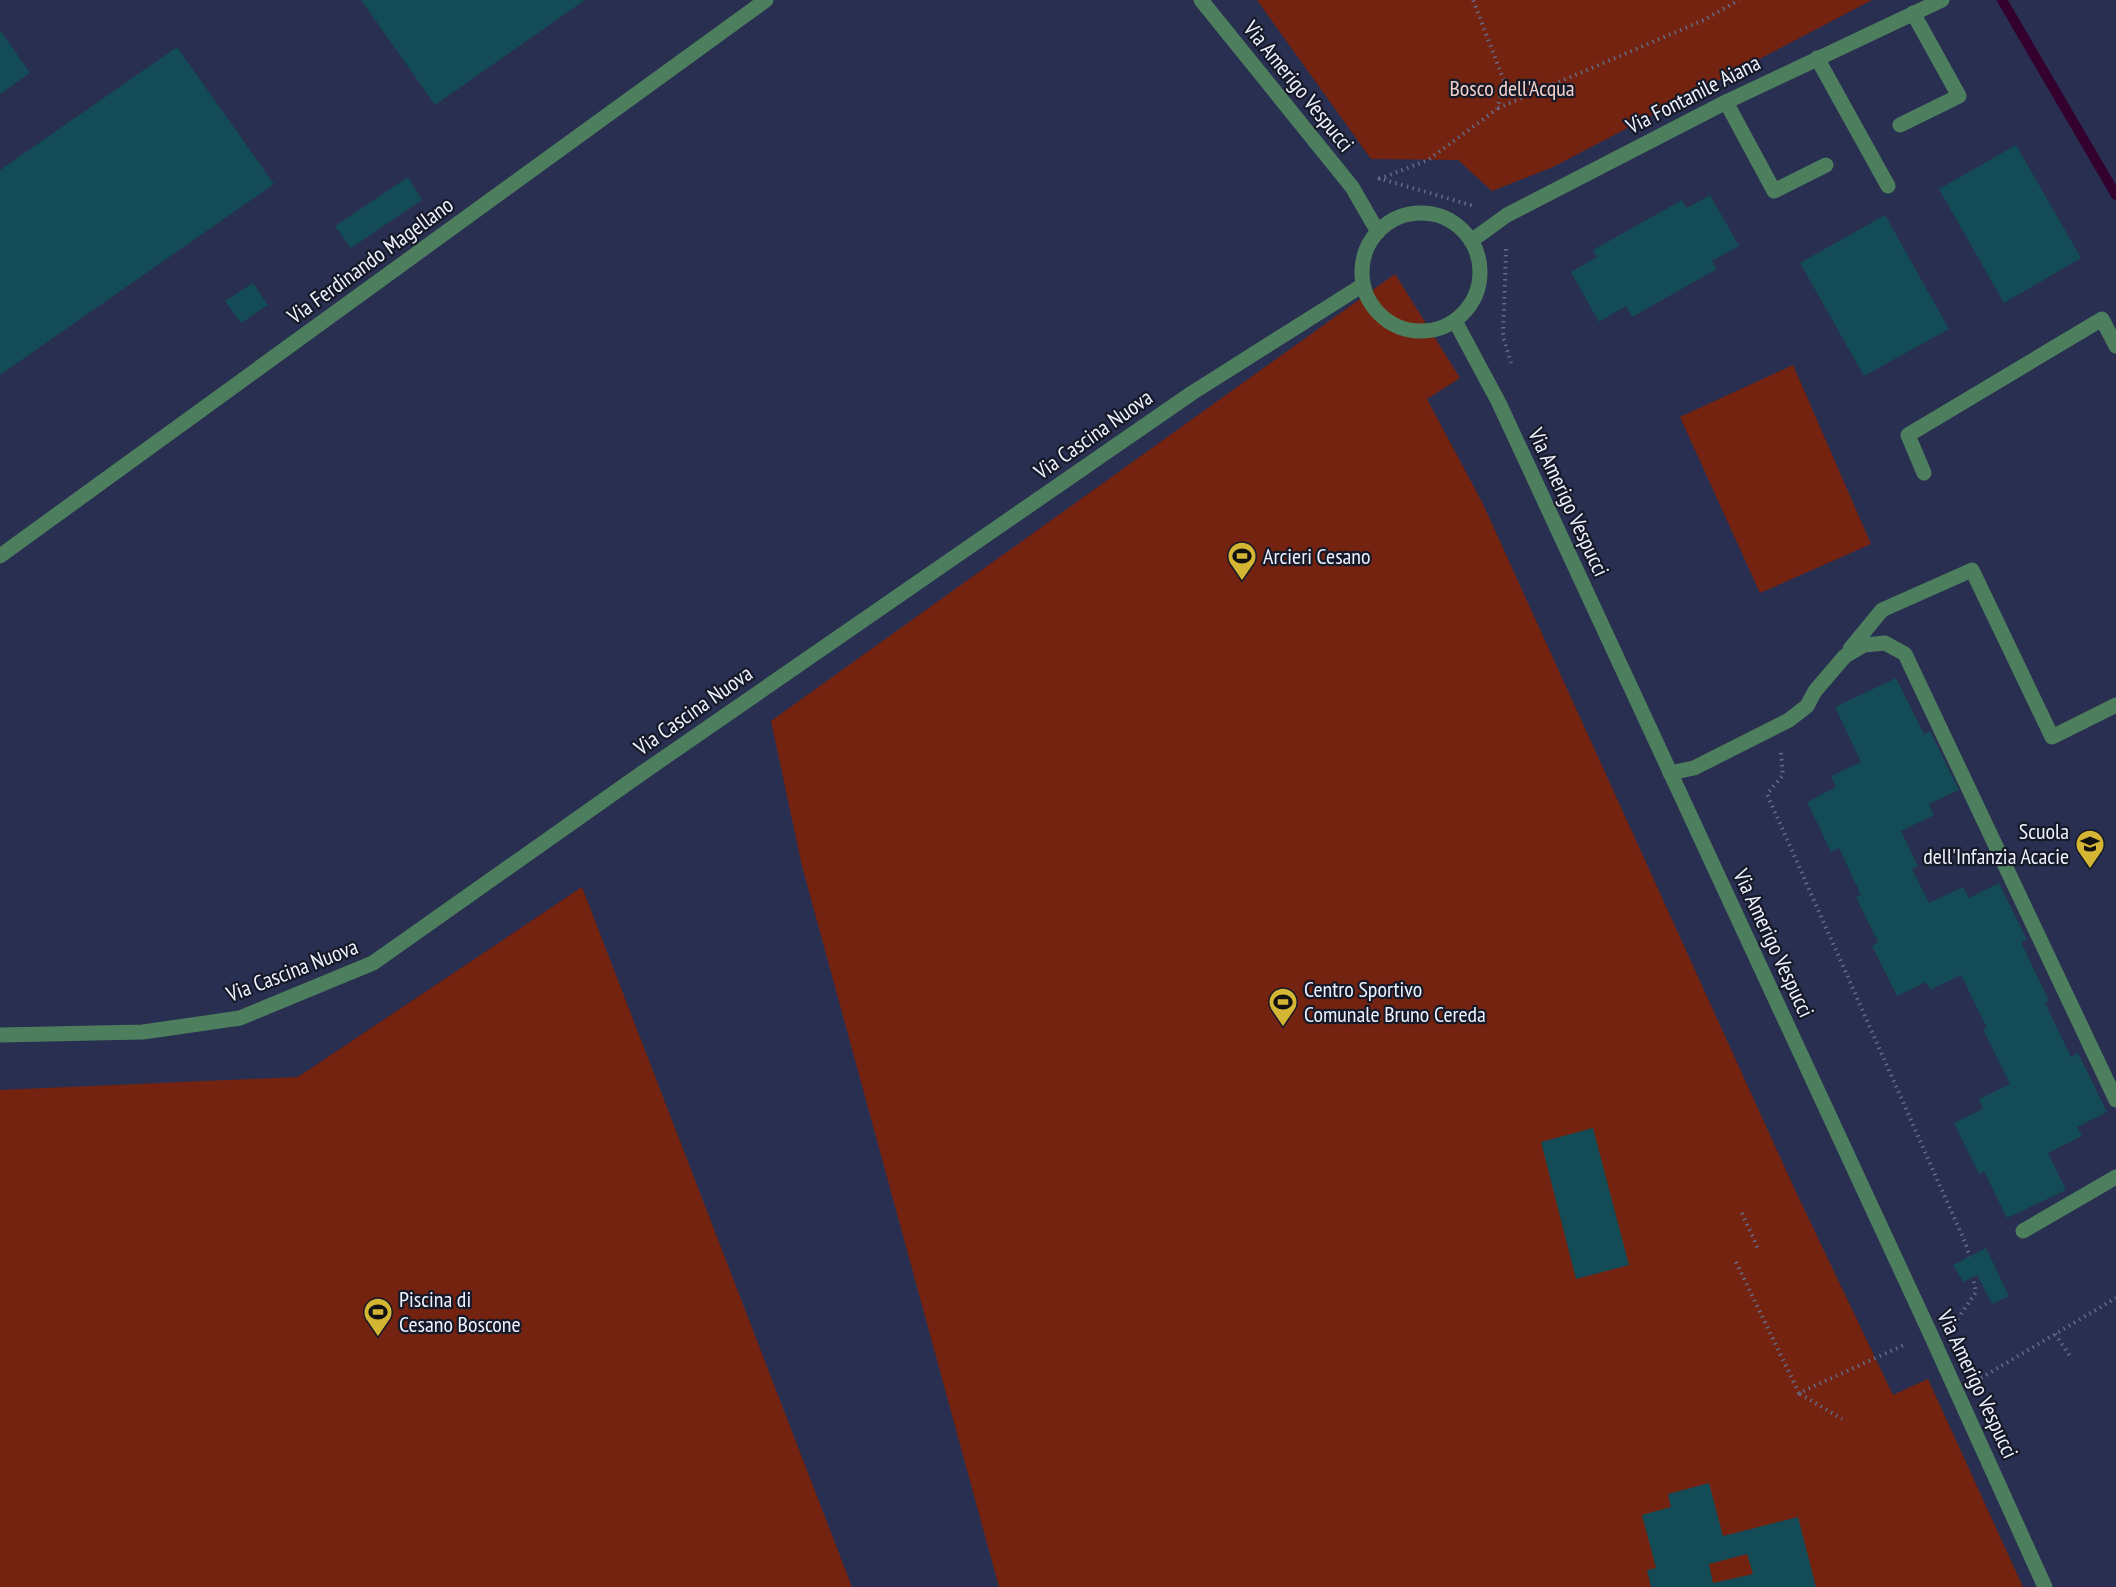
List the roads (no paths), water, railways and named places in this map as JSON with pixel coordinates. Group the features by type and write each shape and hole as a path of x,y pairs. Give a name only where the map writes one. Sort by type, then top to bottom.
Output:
{"street":[{"name":"Via Ferdinando Magellano","path":"0,556 766,0"},
{"name":"Via Amerigo Vespucci","path":"1201,0 1352,187 1378,232"},
{"name":"Via Fontanile Aiana","path":"1471,241 1507,215 1726,102 1942,0"},
{"path":"1900,125 1959,96 1913,13"},
{"path":"1817,58 1888,186"},
{"path":"1726,102 1774,191 1826,165"},
{"path":"1426,213 1444,218 1459,227 1471,241 1478,257 1480,275 1476,293 1468,308 1455,321 1437,329 1418,331 1399,327 1383,318 1370,303 1363,285 1362,266 1367,248 1378,232 1392,221 1409,215 1426,213"},
{"name":"Via Cascina Nuova","path":"0,1035 143,1032 240,1018 374,963 645,771 1192,393 1363,285"},
{"path":"1924,472 1908,435 2102,319 2116,346"},
{"name":"Via Amerigo Vespucci","path":"1455,321 1499,403 1930,1333 2044,1587"},
{"path":"1670,773 1694,768 1789,720 1807,706 1815,691 1882,610 1972,570 2052,737 2116,705"},
{"path":"1845,656 1864,645 1885,643 1905,654 2116,1100"},
{"path":"2023,1231 2116,1177"}],"waterway":[{"path":"2002,0 2116,195"}],"place":[{"name":"Arcieri Cesano","path":"1242,582"},
{"name":"Scuola dell'Infanzia Acacie","path":"2090,870"},
{"name":"Centro Sportivo Comunale Bruno Cereda","path":"1283,1028"},
{"name":"Piscina di Cesano Boscone","path":"378,1338"}],"park label":[{"name":"Bosco dell'Acqua","path":"1512,88"}]}
